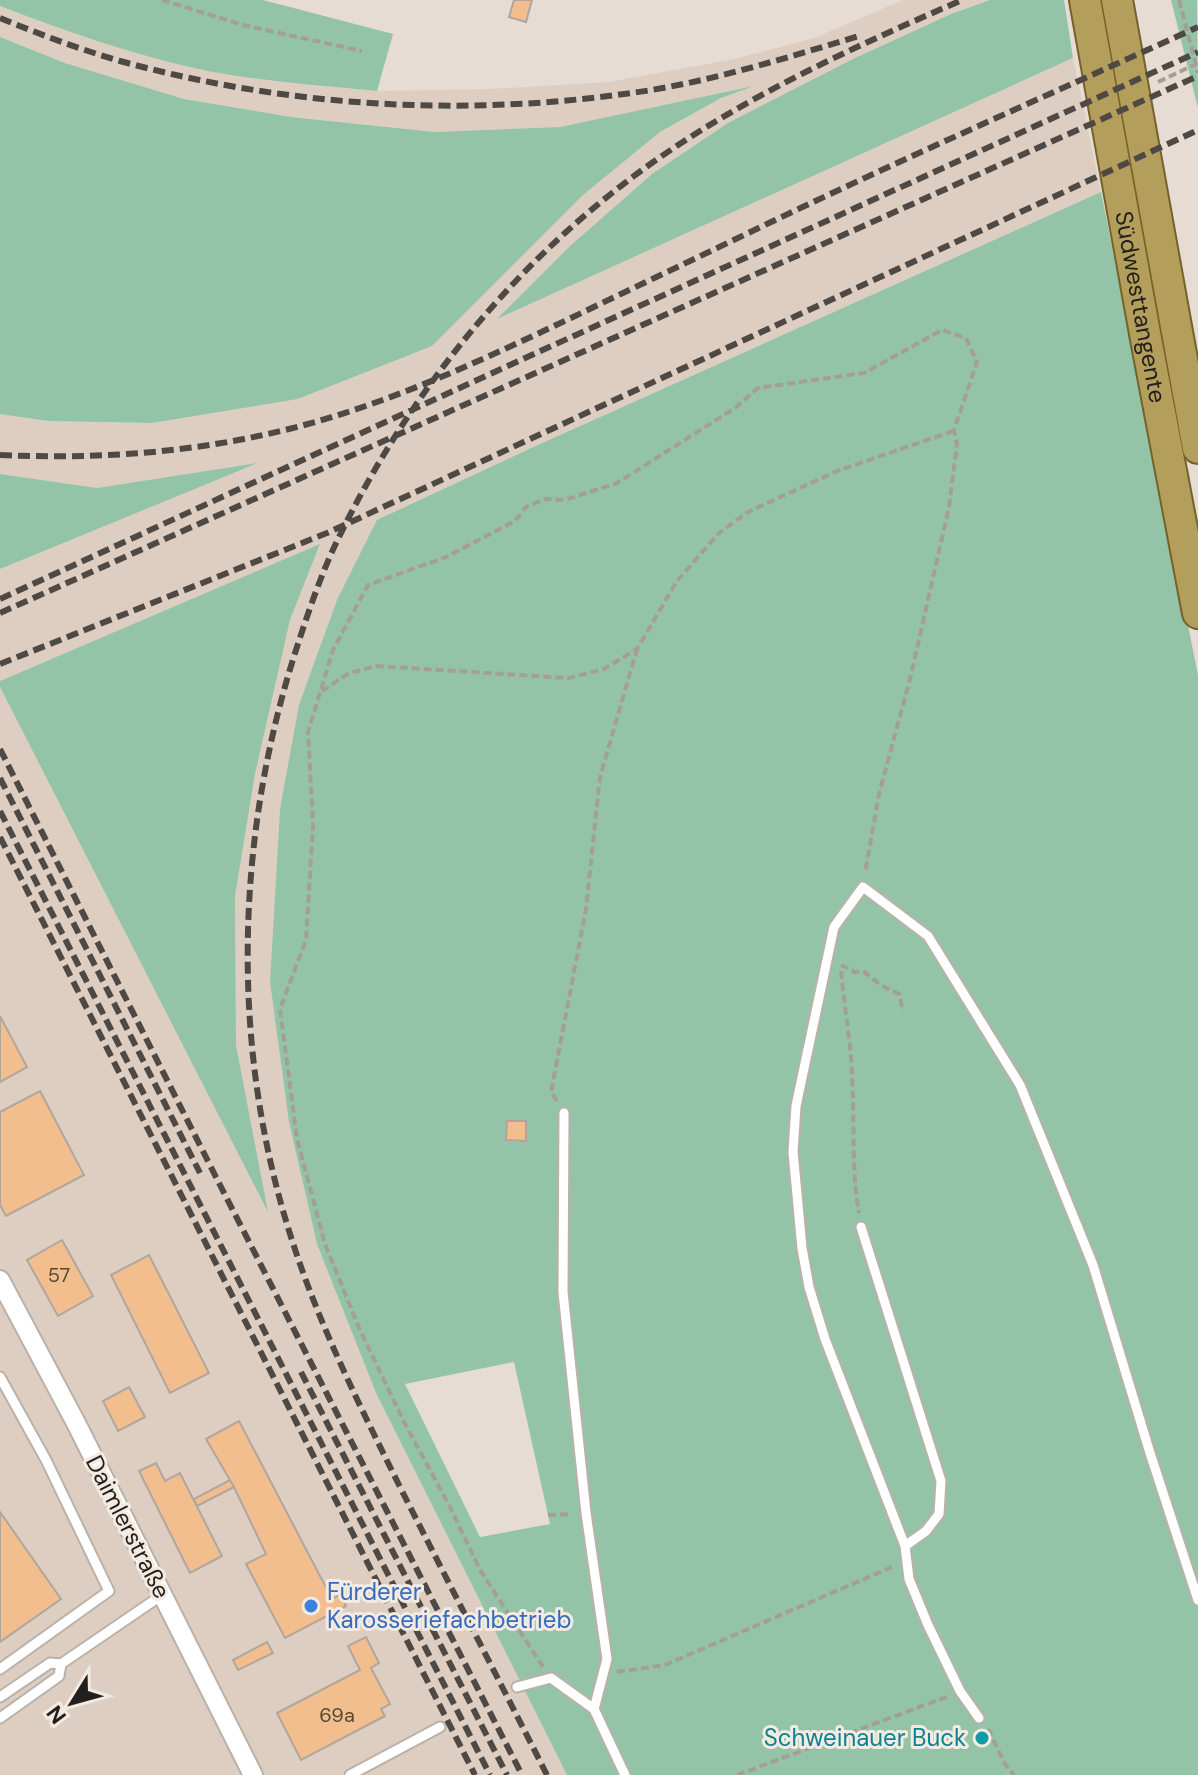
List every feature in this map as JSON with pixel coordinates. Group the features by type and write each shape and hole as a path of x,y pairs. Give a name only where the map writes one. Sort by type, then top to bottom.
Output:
{"highway":[{"name":"Südwesttangente","path":"1085,0 1198,613"},
{"name":"Südwesttangente","path":"1117,0 1198,448"}],"street":[{"name":"Daimlerstraße","path":"0,1280 76,1423 253,1775"}],"lane":[{"path":"979,1718 960,1691 909,1579 905,1546 825,1339 809,1287 802,1248 793,1152 796,1106 834,927 863,887 928,936 1020,1085 1093,1265 1198,1600"},
{"path":"564,1113 563,1292 586,1513 607,1659 594,1709"},
{"path":"861,1227 941,1481 939,1514 926,1531 905,1546"},
{"path":"0,1377 46,1460 109,1591 0,1669"},
{"path":"0,1697 50,1663 61,1664 162,1595"},
{"path":"0,1718 59,1676 61,1664"},
{"path":"517,1687 551,1678 594,1709 625,1775"},
{"path":"350,1775 440,1727"}],"path":[{"path":"162,0 243,25 362,51"},
{"path":"1179,0 1198,73"},
{"path":"1134,93 1196,64"},
{"path":"551,1678 480,1570 359,1328 325,1244 297,1139 280,1009 306,940 313,824 308,732 333,650 368,585 446,557 515,521 526,507 545,499 565,500 617,483 735,408 758,388 864,373 942,330 966,338 977,362 954,430 957,444 949,507 910,679 879,794 863,887"},
{"path":"564,1113 551,1092 586,909 600,777 637,649 677,581 719,533 748,512 837,471 954,430"},
{"path":"320,692 349,673 377,666 569,678 604,669 637,649"},
{"path":"828,952 841,965 855,972 863,971 882,986 899,994 903,1011"},
{"path":"841,965 852,1077 854,1185 861,1227"},
{"path":"548,1515 586,1513"},
{"path":"603,1674 665,1665 907,1561"},
{"path":"737,1775 960,1691"},
{"path":"979,1718 1014,1775"}],"shaded area":[{"path":"903,0 990,0 951,14 855,58 652,174 570,246 499,318 1073,58 1101,192 540,444 280,809 270,982 289,1122 317,1244 376,1393 567,1775 0,1775 0,687 267,1209 236,1045 235,896 255,774 290,620 320,545 0,681 0,569 253,464 97,488 0,474 0,414 48,421 152,423 298,399 432,346 583,195 660,132 721,98 748,88 560,127 435,132 291,117 184,99 65,63 0,37 0,6 90,39 283,81 377,91 490,89 608,82 734,59 814,38"}],"green space":[{"path":"0,0 263,0 393,34 377,91 239,76 169,62 47,24 0,6"},
{"path":"990,0 1064,0 1073,58 497,319 570,246 652,174 728,123 855,58 951,14"},
{"path":"1171,0 1197,0 1198,108"},
{"path":"0,37 65,63 184,99 291,117 435,132 560,127 754,86 721,98 660,132 583,195 432,346 298,399 152,423 48,421 0,414"},
{"path":"1101,192 1198,675 1198,1775 567,1775 376,1393 317,1244 289,1122 270,982 280,809 299,705 337,600 377,520","holes":["514,1362 550,1524 480,1537 405,1384"]},
{"path":"258,463 0,569 0,474 97,488"},
{"path":"320,544 290,620 255,774 235,896 236,1045 268,1212 0,687 0,681"}],"building":[{"path":"514,0 532,0 526,22 509,17"},
{"path":"0,1016 27,1067 0,1082"},
{"path":"40,1091 84,1175 6,1216 0,1205 0,1112"},
{"path":"507,1121 526,1121 526,1141 506,1140"},
{"path":"62,1240 93,1296 58,1316 27,1260"},
{"path":"149,1255 209,1373 170,1393 111,1275"},
{"path":"129,1387 145,1417 118,1431 103,1401"},
{"path":"239,1421 332,1599 341,1594 346,1606 285,1638 246,1564 266,1554 234,1487 206,1439"},
{"path":"156,1463 165,1481 180,1473 222,1556 190,1573 139,1471"},
{"path":"230,1480 234,1487 197,1506 194,1499"},
{"path":"0,1512 61,1599 0,1642"},
{"path":"366,1637 379,1663 371,1668 390,1704 381,1709 385,1716 301,1760 277,1713 360,1670 348,1646"},
{"path":"267,1642 273,1653 238,1670 233,1660"}],"railway":[{"path":"547,1775 340,1363 302,1269 271,1165 257,1092 250,1018 248,943 252,869 261,795 276,722 320,580 364,489 392,441 456,350 529,267 612,193 694,135 825,62 962,0"},
{"path":"0,18 120,61 182,76 307,97 434,106 561,101 654,90 743,70 859,36"},
{"path":"0,455 66,456 165,451 263,435 343,414 420,386 496,353 876,173 1198,27"},
{"path":"0,599 1198,52"},
{"path":"0,613 1198,76"},
{"path":"0,664 327,533 1198,130"},
{"path":"0,749 522,1775"},
{"path":"0,778 200,1173"},
{"path":"0,811 490,1775"},
{"path":"0,837 475,1775"},
{"path":"301,1372 507,1775"}],"place":[{"name":"Fürderer Karosseriefachbetrieb","path":"311,1606"},
{"name":"Schweinauer Buck","path":"982,1738"}]}
